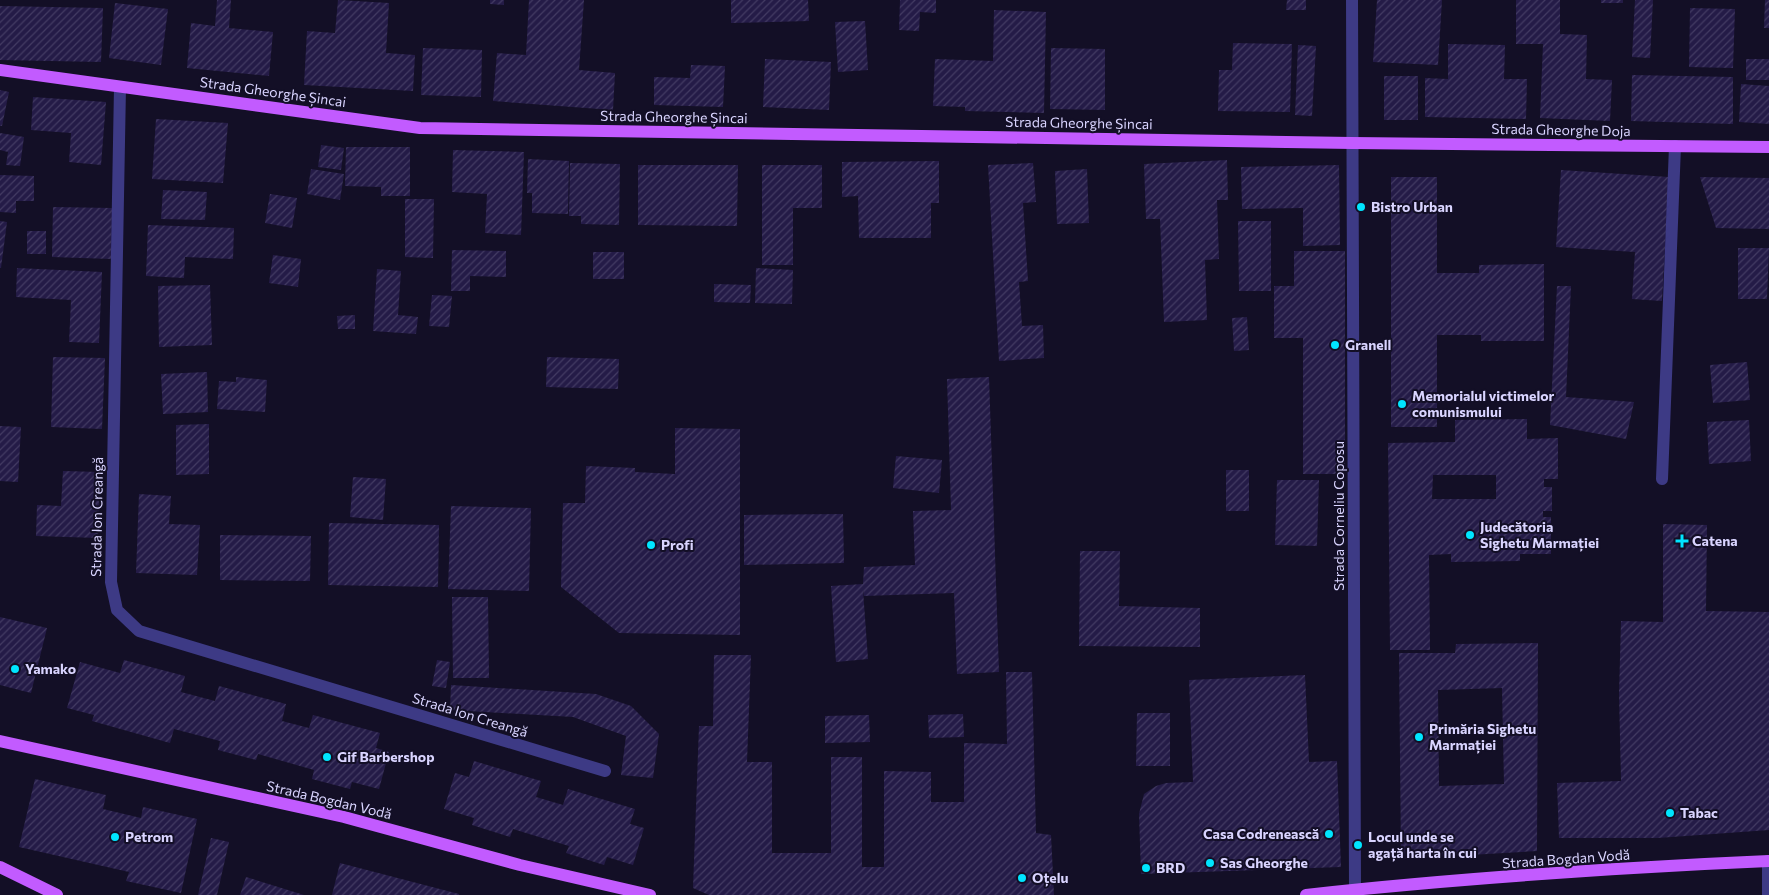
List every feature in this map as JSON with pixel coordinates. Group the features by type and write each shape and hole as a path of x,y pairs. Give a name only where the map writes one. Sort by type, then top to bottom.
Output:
{"main road":[{"name":"Strada Gheorghe Șincai","path":"0,70 420,128 1352,143"},
{"name":"Strada Gheorghe Doja","path":"1352,143 1769,146"},
{"name":"Strada Bogdan Vodă","path":"0,741 344,817 520,864 650,895"},
{"name":"Strada Bogdan Vodă","path":"1306,895 1355,889 1389,891 1540,875 1768,861"},
{"path":"0,867 58,895"}],"street":[{"name":"Strada Corneliu Coposu","path":"1352,0 1355,889"},
{"name":"Strada Ion Creangă","path":"120,87 111,582 117,610 139,631 605,771"},
{"path":"1662,478 1675,146"},
{"path":"1768,861 1768,895"}],"building":[{"path":"217,0 231,0 229,28 273,32 269,76 187,68 191,23 215,26"},
{"path":"338,0 389,3 386,53 415,55 413,91 304,85 307,31 335,33"},
{"path":"490,0 504,0 504,5 490,4"},
{"path":"529,0 584,0 579,70 615,73 613,110 493,101 497,53 526,55"},
{"path":"731,0 808,0 809,21 731,23"},
{"path":"900,0 936,0 936,13 920,12 919,31 899,30"},
{"path":"1287,0 1306,0 1306,10 1286,10"},
{"path":"1377,0 1442,0 1438,65 1373,62"},
{"path":"1516,0 1560,0 1560,34 1587,35 1586,79 1612,80 1610,121 1540,118 1543,44 1516,44"},
{"path":"1601,0 1623,0 1623,3 1601,3"},
{"path":"1635,0 1653,0 1650,58 1632,57"},
{"path":"1765,0 1769,0 1769,28 1764,28"},
{"path":"115,3 168,9 161,65 109,58"},
{"path":"0,6 103,8 101,62 0,60"},
{"path":"1690,8 1735,9 1733,68 1689,67"},
{"path":"994,10 1046,12 1044,113 965,111 965,107 933,106 935,59 993,61"},
{"path":"865,21 868,70 838,72 835,22"},
{"path":"1233,43 1292,44 1290,112 1218,111 1219,70 1232,70"},
{"path":"1448,44 1505,45 1504,79 1527,79 1526,119 1425,117 1425,78 1448,79"},
{"path":"1298,45 1316,46 1312,116 1295,115"},
{"path":"423,48 482,50 481,97 421,95"},
{"path":"1051,48 1105,49 1105,110 1050,109"},
{"path":"765,59 831,62 829,110 763,107"},
{"path":"1746,59 1769,59 1769,80 1746,80"},
{"path":"691,65 725,66 723,107 654,105 654,77 690,78"},
{"path":"1632,75 1733,77 1733,124 1631,121"},
{"path":"1384,76 1418,76 1418,120 1384,120"},
{"path":"1741,84 1769,86 1769,124 1739,122"},
{"path":"0,90 9,92 2,126 0,126"},
{"path":"33,97 106,102 101,165 69,162 71,133 31,130"},
{"path":"156,119 228,123 223,183 152,179"},
{"path":"0,133 24,137 20,166 6,165 8,152 0,150"},
{"path":"321,145 344,148 341,170 318,167"},
{"path":"346,147 410,147 410,196 381,196 381,187 345,186"},
{"path":"453,150 524,152 521,235 485,233 487,194 452,192"},
{"path":"528,159 569,161 568,214 532,213 532,193 527,193"},
{"path":"1227,160 1228,200 1217,200 1219,259 1205,260 1207,320 1164,322 1160,219 1146,219 1144,164"},
{"path":"939,161 939,203 931,203 931,238 859,238 858,196 842,197 842,162"},
{"path":"570,163 620,164 619,225 581,224 581,216 569,216"},
{"path":"1033,163 1036,202 1023,203 1028,281 1019,282 1022,326 1043,325 1044,358 999,361 988,165"},
{"path":"638,165 738,165 737,226 638,225"},
{"path":"762,165 822,165 822,208 793,208 793,265 762,265"},
{"path":"1339,165 1340,245 1303,246 1303,208 1242,209 1241,167"},
{"path":"311,169 344,174 340,200 307,194"},
{"path":"1087,169 1089,223 1057,224 1055,171"},
{"path":"1561,170 1669,177 1662,301 1632,299 1635,252 1556,247"},
{"path":"0,175 34,176 34,201 16,201 16,213 0,212"},
{"path":"1391,177 1437,177 1437,273 1479,273 1479,265 1544,264 1544,341 1481,341 1481,335 1437,335 1437,427 1391,427"},
{"path":"1700,177 1769,178 1769,229 1716,228"},
{"path":"163,190 207,192 205,220 161,219"},
{"path":"270,194 297,198 292,228 265,223"},
{"path":"405,199 434,199 433,258 405,257"},
{"path":"53,207 112,208 111,259 52,257"},
{"path":"0,221 7,222 1,268 0,268"},
{"path":"1238,221 1271,221 1271,291 1239,291"},
{"path":"148,225 234,228 233,259 185,257 184,278 146,276"},
{"path":"27,231 46,231 46,254 27,254"},
{"path":"1738,248 1769,248 1767,299 1738,299"},
{"path":"452,250 506,251 506,277 470,276 470,291 451,291"},
{"path":"1294,251 1345,251 1345,474 1303,474 1303,338 1274,338 1274,286 1294,286"},
{"path":"593,252 624,252 624,279 593,279"},
{"path":"273,255 301,259 298,287 269,283"},
{"path":"17,268 102,272 99,343 69,342 71,300 16,297"},
{"path":"756,268 793,270 792,304 755,303"},
{"path":"377,269 401,271 398,315 418,317 416,334 373,331"},
{"path":"714,284 751,285 750,303 714,302"},
{"path":"210,285 212,345 159,347 158,286"},
{"path":"1557,286 1571,286 1566,397 1634,402 1626,439 1550,425"},
{"path":"432,295 452,296 449,327 429,326"},
{"path":"355,315 355,329 338,329 337,316"},
{"path":"1247,317 1249,350 1234,351 1232,318"},
{"path":"53,357 105,358 102,429 51,427"},
{"path":"547,357 619,359 618,389 546,387"},
{"path":"1747,362 1750,400 1713,403 1710,365"},
{"path":"207,372 208,412 163,414 161,374"},
{"path":"236,377 267,380 265,412 217,409 219,381 236,382"},
{"path":"989,377 999,672 957,674 954,593 864,596 863,590 868,659 836,662 831,586 863,584 864,567 915,565 913,511 951,510 947,379"},
{"name":"Judecătoria Sighetu Marmației","path":"1527,419 1527,439 1558,438 1558,479 1544,479 1544,487 1552,487 1552,511 1543,511 1543,517 1551,517 1551,554 1520,554 1520,561 1451,562 1451,554 1429,555 1430,650 1390,650 1388,443 1455,442 1455,420","holes":["1433,475 1496,475 1496,499 1432,499"]},
{"path":"1749,420 1751,461 1709,464 1707,422"},
{"path":"209,424 209,474 176,475 176,425"},
{"path":"0,426 21,427 18,482 0,481"},
{"name":"Profi","path":"675,428 740,429 740,635 619,633 561,587 563,503 585,503 586,466 635,468 635,472 675,474"},
{"path":"896,456 942,460 939,493 893,488"},
{"path":"1226,470 1249,470 1249,511 1226,511"},
{"path":"63,471 101,472 98,538 36,536 37,505 61,506"},
{"path":"353,477 386,479 383,520 350,517"},
{"path":"1277,480 1319,480 1317,546 1275,545"},
{"path":"139,494 171,496 169,524 200,525 197,575 136,573"},
{"path":"451,506 531,508 529,591 448,589"},
{"path":"843,514 844,563 744,565 744,515"},
{"path":"329,523 439,525 438,587 328,585"},
{"path":"1663,524 1707,525 1706,611 1769,612 1769,830 1658,838 1559,838 1557,783 1621,781 1619,694 1621,621 1663,622"},
{"path":"220,535 311,536 310,581 220,580"},
{"path":"1080,551 1120,551 1119,606 1200,608 1200,647 1079,646"},
{"path":"452,597 488,597 489,678 453,678"},
{"path":"0,617 47,628 31,693 0,685"},
{"name":"Primăria Sighetu Marmației","path":"1538,643 1537,851 1401,859 1399,653 1455,653 1456,644","holes":["1502,688 1504,784 1439,786 1438,690"]},
{"path":"714,655 751,655 747,762 772,762 772,853 831,853 831,757 862,757 862,867 884,867 884,771 931,772 931,802 964,802 964,743 1007,744 1006,672 1032,672 1036,833 1051,835 1054,895 709,895 693,888 699,726 713,726"},
{"path":"124,660 185,676 181,692 215,701 219,686 286,704 282,721 309,728 313,715 380,733 376,748 389,752 379,789 352,782 350,789 312,779 314,770 258,754 256,760 218,750 220,741 174,729 170,743 92,721 94,715 67,708 80,662 120,673"},
{"path":"437,660 450,662 446,688 432,686"},
{"path":"1305,675 1309,762 1337,761 1341,867 1141,874 1139,814 1144,794 1156,786 1166,783 1193,782 1189,680"},
{"path":"451,685 596,694 631,706 659,734 653,778 621,775 626,736 573,717 450,710"},
{"path":"1137,713 1170,713 1170,766 1136,766"},
{"path":"963,714 964,737 929,738 928,715"},
{"path":"869,715 870,742 825,743 825,716"},
{"path":"474,761 541,781 536,797 563,805 568,789 635,809 630,824 644,828 633,865 607,857 604,865 566,853 569,846 513,829 510,837 472,825 474,818 444,809 455,773 469,777"},
{"path":"35,779 106,795 103,809 141,818 143,807 197,819 181,893 126,881 129,872 19,847"},
{"path":"211,838 229,842 217,895 198,895"},
{"path":"340,863 459,894 459,895 332,895"},
{"path":"246,877 304,895 240,895"}],"place":[{"name":"Bistro Urban","path":"1361,207"},
{"name":"Granell","path":"1335,345"},
{"name":"Memorialul victimelor comunismului","path":"1402,404"},
{"name":"Judecătoria Sighetu Marmației","path":"1470,535"},
{"name":"Catena","path":"1682,541"},
{"name":"Profi","path":"651,545"},
{"name":"Yamako","path":"15,669"},
{"name":"Primăria Sighetu Marmației","path":"1419,737"},
{"name":"Gif Barbershop","path":"327,757"},
{"name":"Tabac","path":"1670,813"},
{"name":"Casa Codrenească","path":"1329,834"},
{"name":"Petrom","path":"115,837"},
{"name":"Locul unde se agață harta în cui","path":"1358,845"},
{"name":"Sas Gheorghe","path":"1210,863"},
{"name":"BRD","path":"1146,868"},
{"name":"Oțelu","path":"1022,878"}]}
